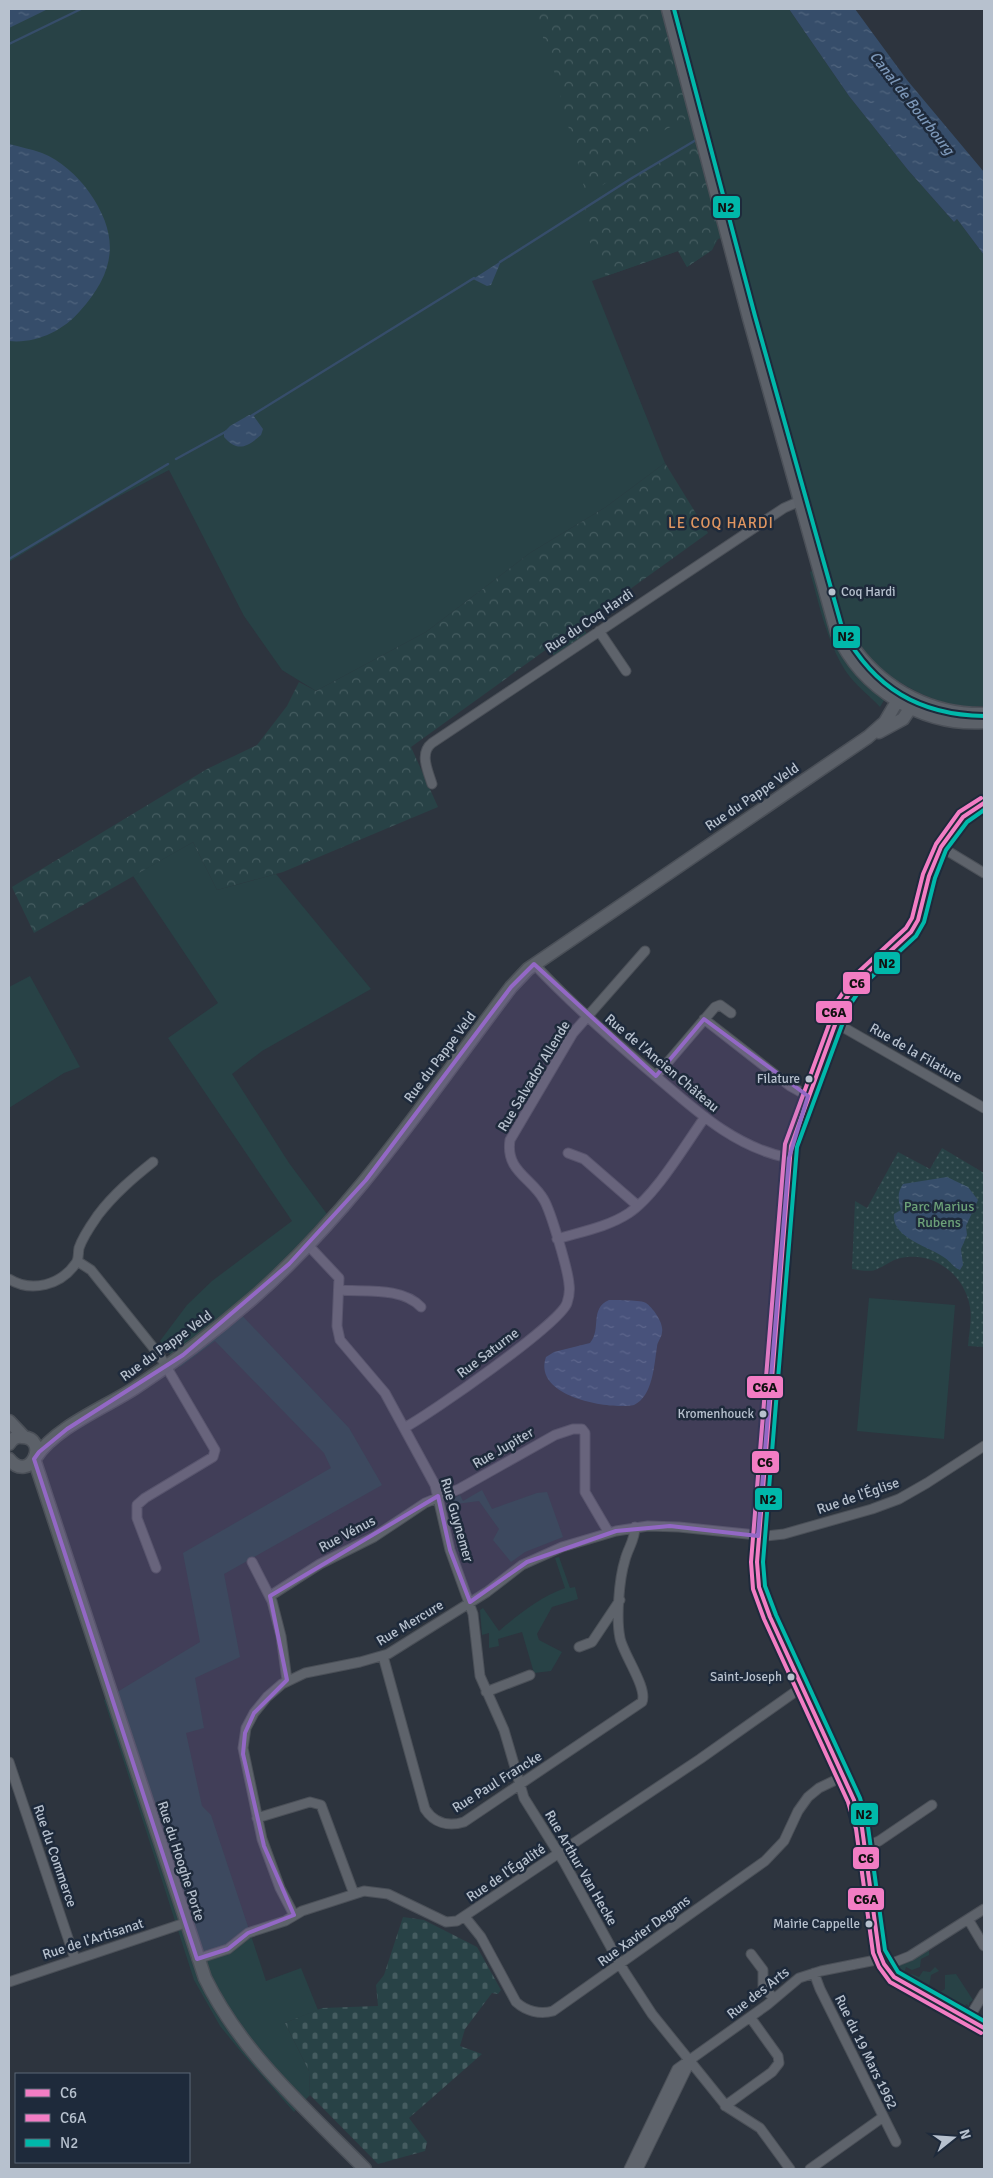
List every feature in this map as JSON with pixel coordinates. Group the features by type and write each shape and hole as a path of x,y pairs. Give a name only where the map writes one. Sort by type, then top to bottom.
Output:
{"street":[{"path":"668,9 800,501 814,551 838,619 857,660 877,674 900,696 951,720 984,722"},
{"name":"Rue du Coq Hardi","path":"432,784 425,757 426,747 784,508 800,501"},
{"path":"599,631 626,671"},
{"name":"Rue du Pappe Veld","path":"868,738 885,722 900,696"},
{"path":"914,704 952,712 984,714"},
{"name":"Rue du Pappe Veld","path":"35,1458 48,1442 167,1366 236,1313 308,1245 366,1180 510,988 534,964 868,738 900,721 914,704"},
{"path":"984,803 963,817 931,870 922,907 911,932 856,984 834,1022 789,1158 779,1310 758,1536 757,1569 760,1593 856,1806 865,1847 883,1962 896,1978 984,2028"},
{"path":"945,849 984,873"},
{"name":"Rue Salvador Allende","path":"569,1285 545,1201 516,1170 510,1155 510,1145 515,1130 570,1037 645,951"},
{"name":"Rue de l'Ancien Château","path":"534,964 587,1017 705,1118 747,1144 789,1158"},
{"path":"656,1076 704,1019 719,1005 731,1013"},
{"path":"704,1019 790,1086 808,1096"},
{"name":"Rue de la Filature","path":"834,1022 984,1108"},
{"path":"557,1240 610,1223 638,1206 650,1194 705,1118"},
{"path":"568,1153 584,1159 638,1206"},
{"path":"9,1279 23,1286 44,1285 58,1279 77,1261 82,1242 104,1207 123,1186 153,1162"},
{"name":"Rue Guynemer","path":"308,1245 337,1274 340,1290 337,1326 340,1340 385,1393 433,1481 450,1550 470,1602 476,1632 479,1670 486,1692 504,1730 520,1785"},
{"path":"77,1261 91,1270 167,1366 214,1448 215,1453 213,1457 142,1500 137,1505 137,1518 156,1568"},
{"name":"Rue Saturne","path":"404,1428 434,1410 555,1320 566,1305 569,1285"},
{"path":"340,1290 403,1295 414,1300 421,1307"},
{"path":"9,1421 27,1438"},
{"name":"Rue du Pappe Veld","path":"9,1444 15,1438 43,1438 67,1429"},
{"name":"Rue Jupiter","path":"438,1497 458,1489 555,1435 573,1429 582,1429 587,1442 585,1492 609,1533"},
{"name":"Rue du Hooghe Porte","path":"27,1438 36,1448 35,1458 52,1514 197,1959 216,1999 242,2039 266,2067 365,2169"},
{"name":"Rue de l'Église","path":"758,1536 784,1534 885,1504 921,1487 984,1446"},
{"path":"13,1464 27,1465 35,1458"},
{"name":"Rue du Hooghe Porte","path":"13,1464 34,1481 52,1514"},
{"name":"Rue Vénus","path":"270,1596 320,1564 374,1537 421,1505 438,1497"},
{"name":"Rue Mercure","path":"294,1915 275,1876 257,1818 244,1761 245,1733 259,1705 287,1680 305,1672 383,1656 470,1602 527,1562 562,1547 635,1527 679,1526 758,1536"},
{"path":"580,1647 592,1642 608,1615 620,1600 624,1562 634,1539 635,1527"},
{"path":"252,1562 270,1596 281,1636 287,1680"},
{"name":"Rue Paul Francke","path":"383,1656 427,1812 433,1819 450,1824 464,1822 642,1702 643,1692 620,1641 618,1620 620,1600"},
{"path":"486,1692 530,1675"},
{"name":"Rue de l'Égalité","path":"197,1959 228,1949 248,1933 364,1891 383,1893 446,1922 454,1922 465,1917 802,1687"},
{"name":"Rue du Commerce","path":"9,1762 75,1960"},
{"name":"Rue Xavier Degans","path":"465,1917 481,1937 513,1998 523,2007 532,2011 546,2013 561,2007 765,1861 784,1841 798,1812 808,1797 819,1788 844,1776"},
{"name":"Rue Arthur Van Hecke","path":"520,1785 526,1802 559,1853 621,1964 652,2014 725,2106 760,2128 790,2169"},
{"path":"257,1818 310,1802 321,1805 354,1894"},
{"path":"865,1847 879,1841 932,1805"},
{"name":"Rue des Arts","path":"629,2169 675,2072 774,2000 795,1980 814,1973 910,1956 984,1909"},
{"path":"968,1919 984,1946"},
{"name":"Rue de l'Artisanat","path":"9,1982 186,1923"},
{"path":"751,1954 763,1970 762,1984 774,2000"},
{"name":"Rue du 19 Mars 1962","path":"814,1973 820,1989 896,2142"},
{"path":"969,2018 984,1993"},
{"path":"725,2106 772,2072 779,2064 778,2056 750,2017"},
{"path":"638,2169 690,2062"},
{"path":"810,2169 883,2117"}],"highlighted area":[{"path":"534,964 656,1076 704,1019 808,1096 789,1158 758,1536 670,1526 616,1531 527,1562 470,1602 450,1550 438,1496 270,1596 287,1680 254,1713 245,1733 243,1754 264,1846 294,1915 248,1933 228,1949 197,1959 34,1459 39,1452 67,1429 183,1355 289,1264 366,1180 511,987"}],"green space":[{"path":"9,9 789,9 849,96 908,170 954,222 957,219 984,255 984,706 960,706 938,701 896,680 880,707 857,685 842,666 830,640 810,572 824,562 735,234 718,239 712,250 687,267 678,251 592,281 665,463 606,507 530,553 426,632 316,691 282,670 244,616 169,470 110,501 9,562"},
{"path":"536,9 660,9 689,117 635,146 642,161 586,195 553,67 558,58 547,54"},
{"path":"695,139 721,228 712,250 687,267 678,251 606,276 588,238 585,209"},
{"path":"665,463 708,533 411,747 438,807 283,872 217,890 193,842 34,933 12,887 207,769 257,745 287,706 299,682 316,691 426,632 530,553 606,507"},
{"path":"582,627 587,634 555,657 549,649"},
{"path":"193,842 217,890 276,874 371,989 262,1051 232,1074 289,1163 327,1214 268,1277 234,1307 349,1428 382,1485 224,1574 240,1657 195,1678 204,1728 186,1733 202,1806 211,1815 266,1981 301,1968 318,2010 285,2023 309,2071 310,2095 294,2112 220,2026 194,1980 104,1700 200,1642 183,1553 331,1468 324,1453 215,1341 180,1367 160,1341 187,1305 212,1281 292,1221 168,1038 218,1003 133,876"},
{"path":"30,976 80,1067 64,1073 9,1108 9,987"},
{"name":"Parc Marius Rubens","path":"942,1148 984,1173 984,1347 968,1346 971,1316 967,1296 956,1277 939,1264 929,1259 907,1257 889,1262 873,1271 852,1269 855,1201 867,1208 898,1152 930,1169"},
{"path":"869,1298 955,1305 944,1439 857,1431"},
{"path":"482,1490 492,1509 537,1493 547,1492 563,1537 525,1552 511,1562 493,1540 499,1529 479,1501 448,1505 450,1500 460,1495 463,1501"},
{"path":"559,1557 570,1588 575,1587 578,1599 552,1607 537,1634 539,1640 562,1652 551,1671 534,1673 522,1632 498,1639 499,1646 489,1648 489,1633 482,1635 480,1610 483,1608 499,1631 538,1601 565,1588 555,1558"},
{"path":"403,1917 424,1920 477,1947 501,1990 498,1994 492,1993 465,2029 460,2046 482,2054 409,2118 427,2142 425,2151 378,2164 310,2095 309,2071 285,2023 322,2008 378,2006 376,1985 384,1975"},
{"path":"929,1949 929,1955 921,1959 920,1967 912,1970 906,1967 904,1973 898,1970 898,1965 911,1961"},
{"path":"935,1967 939,1971 931,1975 929,1988 909,1976 912,1974 919,1977 923,1971 930,1972"},
{"path":"956,1974 973,2000 969,2003 969,2006 966,2004 965,2007 938,1993 945,1989 945,1975"}],"water":[{"path":"9,9 48,9 9,28"},
{"name":"Canal de Bourbourg","path":"789,9 855,9 907,80 984,172 984,255 957,219 954,222 908,170 849,96"},
{"path":"9,144 49,156 62,164 80,180 99,208 106,224 110,253 101,282 73,318 48,335 19,341 9,341"},
{"path":"501,261 491,285 487,286 473,279"},
{"path":"249,415 253,415 263,429 261,435 246,445 233,445 224,437 224,432 230,426"},
{"path":"947,1177 968,1187 978,1200 966,1226 967,1235 961,1249 963,1265 960,1270 945,1258 905,1236 895,1222 894,1214 901,1210 899,1196 903,1184"},
{"path":"609,1300 646,1303 655,1312 662,1328 662,1334 657,1345 652,1379 645,1395 634,1405 622,1406 591,1403 575,1398 561,1391 550,1382 545,1371 546,1357 554,1352 590,1343 595,1332 599,1309"}],"waterway":[{"path":"9,44 81,9"},
{"path":"500,262 632,178 696,140"},
{"path":"251,416 474,278"},
{"path":"176,459 227,431"},
{"path":"9,559 168,464"}],"transit line":[{"name":"N2","path":"674,9 755,316 843,631 855,651 869,668 884,683 901,694 919,704 939,710 984,716"},
{"name":"C6A","path":"981,798 959,812 936,844 923,874 912,918 906,928 854,976 838,1000 785,1144 751,1562 753,1589 764,1619 848,1802 856,1829 873,1953 879,1967 890,1982 981,2033"},
{"name":"C6","path":"984,803 963,817 941,847 929,876 918,920 911,932 859,980 843,1003 791,1146 757,1562 759,1587 770,1617 854,1800 862,1828 879,1952 884,1964 894,1977 984,2028"},
{"name":"N2","path":"984,810 967,822 946,850 935,878 924,922 916,936 864,984 849,1006 797,1147 763,1562 765,1586 776,1615 860,1798 868,1827 885,1950 898,1972 984,2021"}],"place":[{"name":"Coq Hardi","path":"832,592"},
{"name":"Filature","path":"809,1079"},
{"name":"Kromenhouck","path":"763,1414"},
{"name":"Saint-Joseph","path":"791,1677"},
{"name":"Mairie Cappelle","path":"869,1924"}],"district":[{"name":"LE COQ HARDI","path":"721,523"}]}
